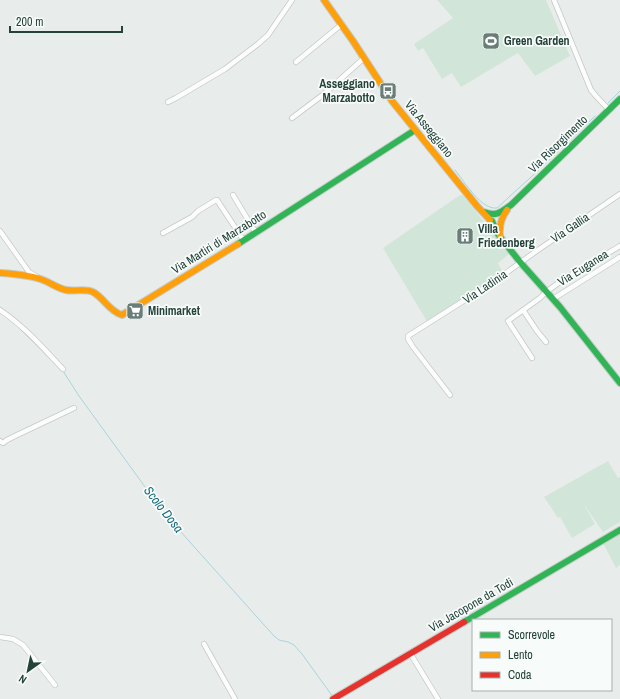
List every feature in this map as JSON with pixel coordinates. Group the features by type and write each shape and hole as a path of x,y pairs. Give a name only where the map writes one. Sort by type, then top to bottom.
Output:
{"street":[{"path":"168,102 224,69 258,44 268,35 292,0"},
{"name":"Via Asseggiano","path":"324,0 342,24 391,100 481,210 496,219"},
{"path":"554,0 591,90 609,110"},
{"path":"296,62 342,24"},
{"path":"292,118 324,94 364,58"},
{"name":"Via Risorgimento","path":"496,219 620,99"},
{"name":"Via Martiri di Marzabotto","path":"0,273 30,275 43,280 56,288 67,290 86,290 93,292 115,312 122,315 244,241 415,130"},
{"name":"Via Gallia","path":"520,262 620,194"},
{"path":"233,195 256,233"},
{"path":"163,233 192,217 198,211 218,200 244,241"},
{"path":"496,219 496,231 500,237 553,299 620,383"},
{"path":"0,231 30,275"},
{"name":"Via Euganea","path":"546,292 564,279 620,246"},
{"path":"553,299 620,257"},
{"name":"Via Ladinia","path":"450,395 408,339 408,336 495,281 520,262"},
{"path":"532,358 508,321 546,292"},
{"path":"0,310 27,332 63,369"},
{"path":"523,310 546,342"},
{"path":"0,441 3,443 74,408"},
{"name":"Via Jacopone da Todi","path":"335,698 620,530"},
{"path":"0,637 13,639 23,645 55,685"},
{"path":"204,644 235,699"},
{"path":"410,653 438,699"}],"green space":[{"name":"Green Garden","path":"437,0 546,0 570,56 535,76 518,53 461,87 452,73 442,79 423,48 418,51 414,44 453,18"},
{"path":"460,195 463,195 509,254 498,263 502,271 428,323 383,248"},
{"path":"608,461 618,478 620,477 620,522 603,532 583,503 595,524 572,538 560,517 573,509 558,518 544,497"},
{"path":"620,533 620,565 616,568 603,543"}],"waterway":[{"path":"608,103 620,91"},
{"path":"455,170 479,200 485,205 497,208 595,116"},
{"name":"Scolo Dosa","path":"21,330 39,347"},
{"name":"Scolo Dosa","path":"63,371 79,396 172,522 274,636 279,640 294,645 333,697"}],"traffic: fast":[{"path":"484,212 496,214 511,205 620,99"},
{"path":"238,244 415,130"},
{"path":"490,220 492,221 497,233 520,262 560,307 620,383"},
{"path":"464,622 620,530"}],"traffic: slow":[{"path":"324,0 392,101 490,220"},
{"path":"500,236 501,222 507,210"},
{"path":"0,273 33,277 66,290 83,290 93,292 114,311 122,315 238,244"}],"traffic: jam":[{"path":"333,699 464,622"}],"place":[{"name":"Green Garden","path":"491,41"},
{"name":"Asseggiano Marzabotto","path":"388,91"},
{"name":"Villa Friedenberg","path":"465,236"},
{"name":"Minimarket","path":"135,311"}]}
